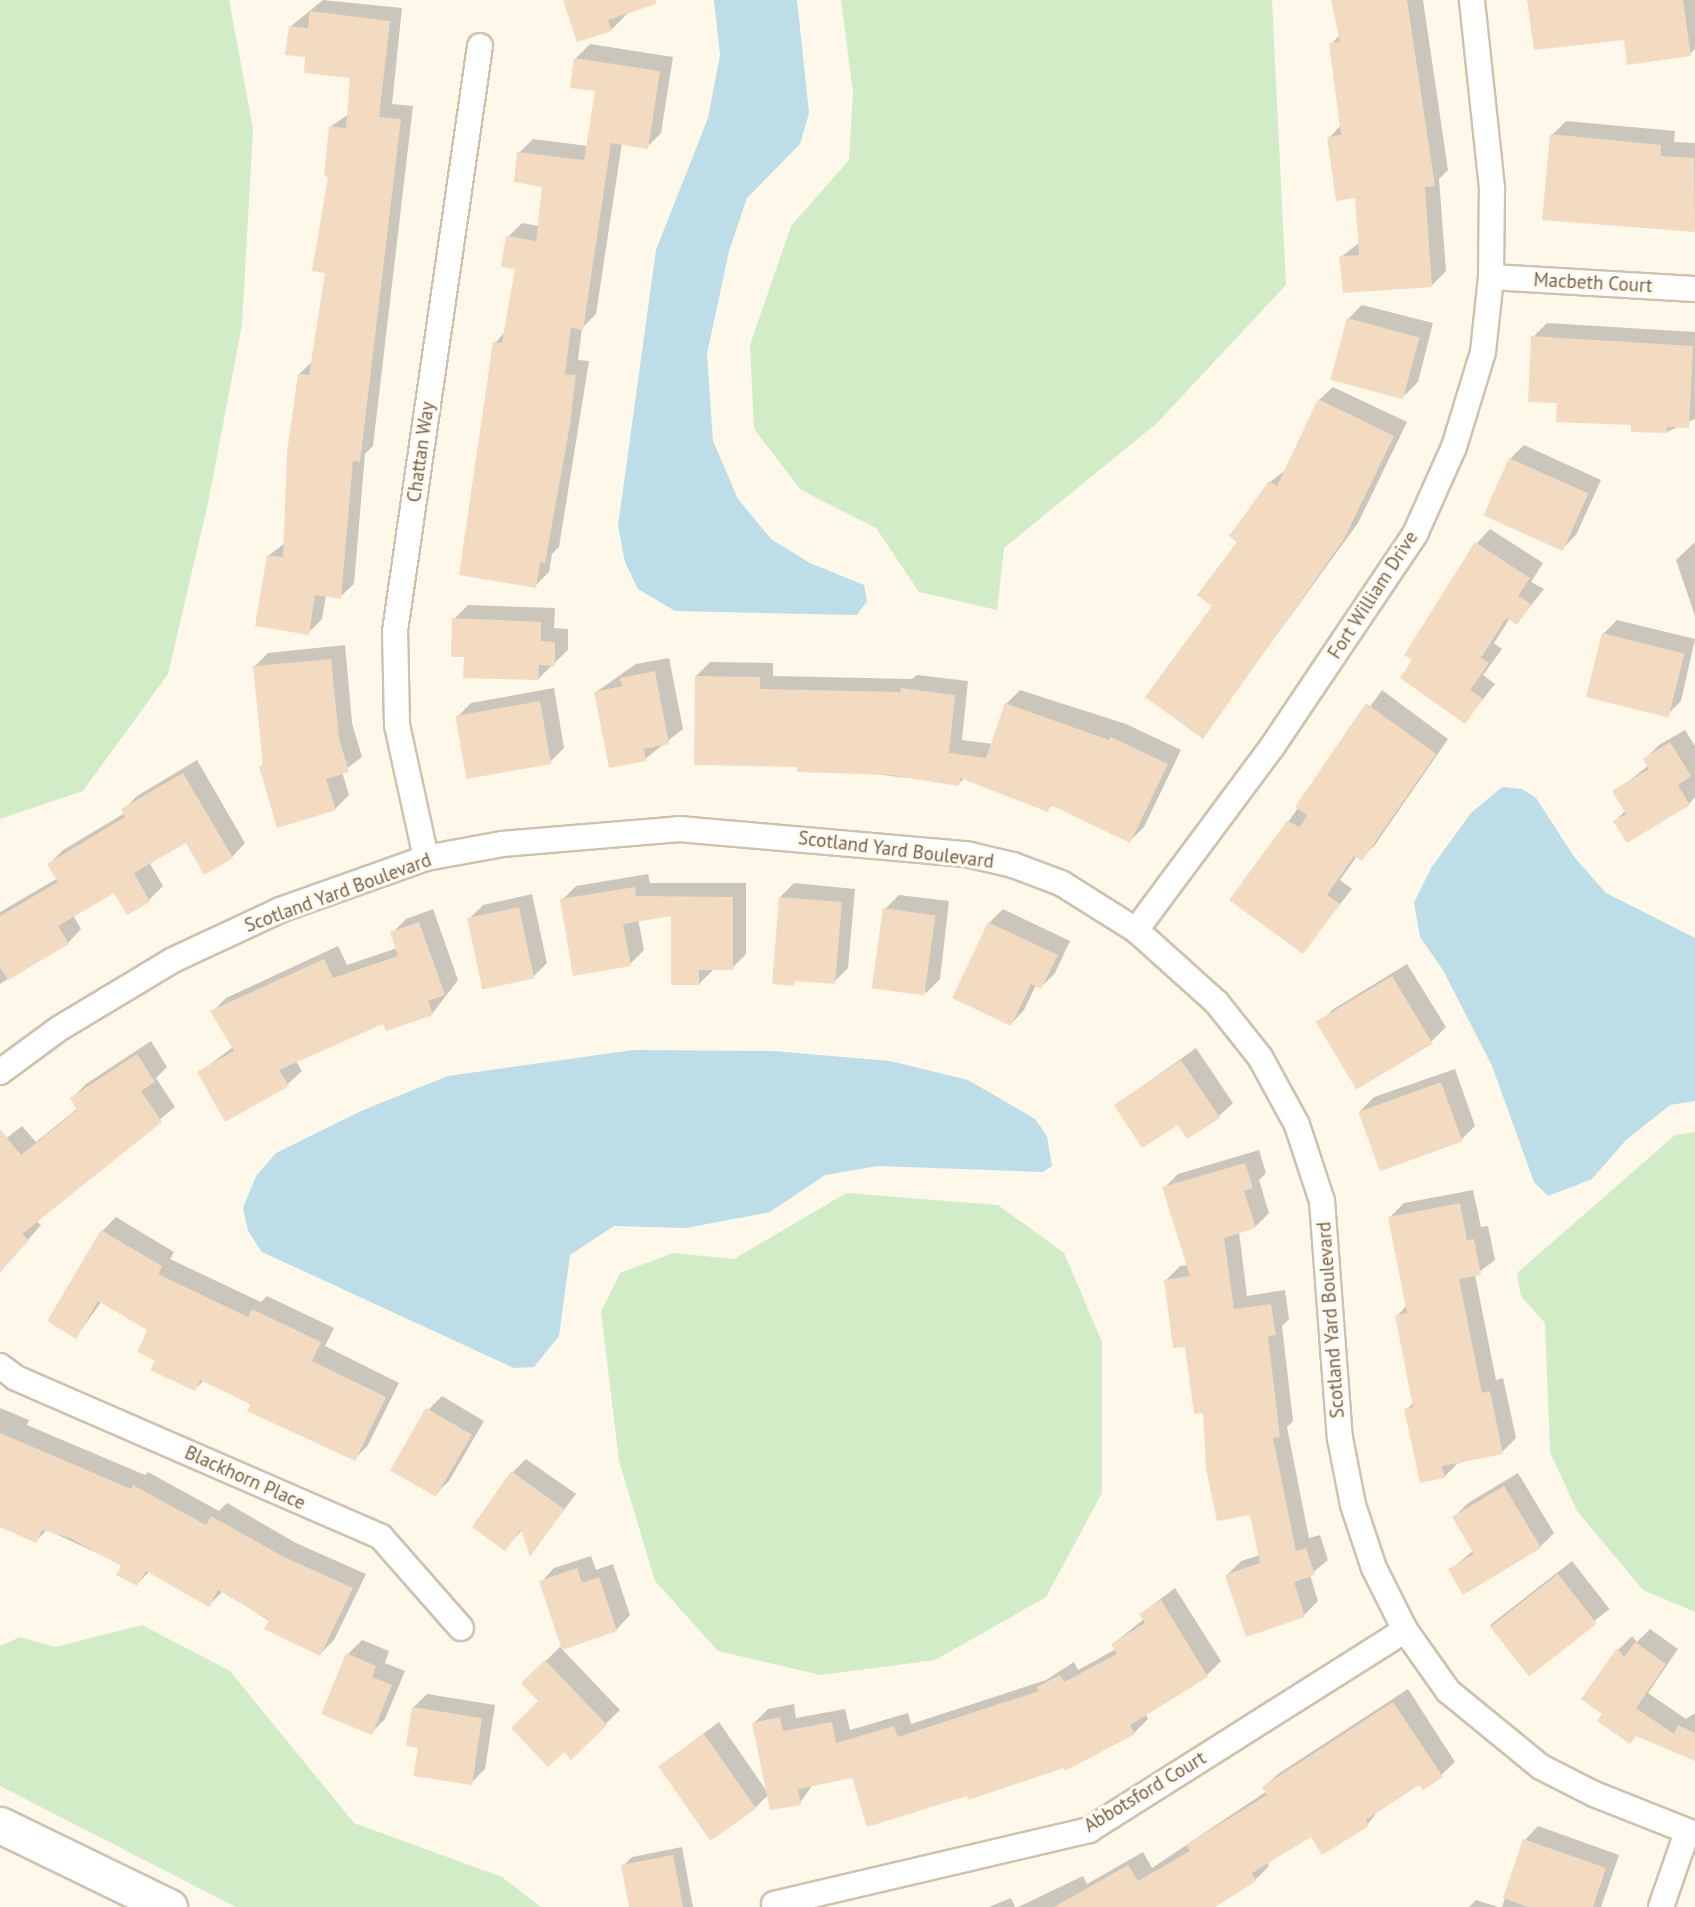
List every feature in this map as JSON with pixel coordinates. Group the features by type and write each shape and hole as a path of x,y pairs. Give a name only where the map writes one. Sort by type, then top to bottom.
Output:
{"main road":[{"path":"0,1825 169,1907"}],"street":[{"name":"Fort William Drive","path":"1136,930 1272,747 1415,534 1454,447 1483,352 1492,277 1492,188 1472,0"},
{"name":"Chattan Way","path":"426,858 397,725 395,631 480,46"},
{"name":"Macbeth Court","path":"1492,277 1695,289"},
{"name":"Scotland Yard Boulevard","path":"0,1072 60,1028 173,960 281,910 426,858 513,843 679,829 966,854 1013,865 1061,883 1136,930 1217,1003 1260,1057 1297,1125 1322,1200 1340,1438 1353,1505 1374,1567 1405,1630 1448,1691 1531,1760 1594,1794 1691,1833"},
{"name":"Blackhorn Place","path":"0,1366 16,1378 380,1537 461,1628"},
{"name":"Abbotsford Court","path":"774,1904 1089,1830 1405,1630"},
{"path":"1661,1907 1691,1833"}],"green space":[{"path":"0,0 229,0 253,129 242,325 208,503 168,674 83,791 0,819"},
{"path":"841,0 1272,0 1286,285 1156,424 1004,548 997,610 919,592 876,528 801,490 754,429 750,345 791,226 849,160 853,93"},
{"path":"1695,1132 1695,1612 1643,1590 1577,1511 1550,1452 1545,1323 1521,1296 1517,1273 1675,1135"},
{"path":"846,1193 998,1205 1064,1253 1102,1342 1102,1493 1046,1597 935,1660 821,1675 718,1651 655,1581 619,1461 601,1311 620,1273 673,1253 734,1259"},
{"path":"142,1625 230,1671 354,1823 502,1877 541,1907 236,1907 0,1786 0,1646 20,1637 55,1647"}],"water":[{"path":"714,0 797,0 809,113 800,144 747,198 729,251 707,354 713,441 738,499 771,539 810,563 864,585 867,601 857,615 675,611 638,589 625,562 618,526 656,250 708,118 720,55"},
{"path":"1502,787 1522,789 1536,798 1575,858 1606,893 1695,938 1695,1101 1670,1105 1626,1140 1592,1179 1548,1196 1534,1182 1492,1066 1443,970 1420,937 1414,903 1431,868 1471,813"},
{"path":"634,1050 773,1051 890,1061 968,1080 1035,1119 1047,1136 1052,1166 1043,1172 878,1166 825,1175 770,1212 686,1228 614,1226 570,1255 559,1336 534,1367 514,1368 262,1252 248,1231 243,1208 256,1176 276,1153 361,1111 448,1076"}],"building":[{"path":"563,0 656,0 656,4 608,20 612,31 577,42"},
{"path":"1331,0 1407,0 1435,186 1425,187 1432,287 1343,293 1339,256 1359,255 1355,198 1336,201 1327,137 1341,135 1329,43 1340,42"},
{"path":"1527,0 1683,0 1691,56 1627,65 1624,40 1534,50"},
{"path":"310,11 390,21 379,117 401,119 360,462 353,461 341,599 315,595 309,635 255,626 267,555 283,557 287,452 298,374 309,375 325,273 312,271 328,177 324,176 329,126 346,128 350,78 304,73 305,57 285,55 289,26 308,28"},
{"path":"574,58 660,71 648,149 611,143 583,330 571,328 565,374 576,375 570,425 545,563 540,562 536,588 459,575 493,342 502,343 515,269 501,267 506,236 536,241 542,187 514,182 517,152 584,160 595,91 570,88"},
{"path":"1550,134 1661,145 1661,156 1694,158 1695,232 1542,220"},
{"path":"1347,318 1419,337 1403,399 1330,380"},
{"path":"1531,336 1693,346 1689,428 1667,427 1667,433 1631,432 1631,425 1556,422 1557,403 1528,402"},
{"path":"1318,399 1394,436 1344,539 1203,739 1145,697 1212,606 1197,595 1237,542 1229,536 1269,481 1277,486"},
{"path":"1509,458 1588,493 1563,551 1483,516"},
{"path":"1475,542 1530,578 1518,596 1531,604 1517,625 1506,618 1481,658 1489,663 1470,690 1483,699 1465,724 1400,678 1412,660 1404,655"},
{"path":"452,618 541,622 541,641 555,642 555,666 539,665 538,680 463,678 464,657 451,657"},
{"path":"1602,633 1684,654 1669,718 1586,697"},
{"path":"331,659 339,738 349,772 326,779 336,810 277,828 259,766 263,765 253,666"},
{"path":"655,671 669,744 644,749 646,761 609,768 594,692 622,686 620,678"},
{"path":"695,676 760,677 760,689 900,692 901,688 955,695 949,753 986,758 1005,703 1109,740 1111,737 1168,764 1130,843 1051,805 1048,812 960,778 959,786 890,775 797,772 797,767 694,765"},
{"path":"540,701 551,764 466,779 455,716"},
{"path":"1366,703 1436,754 1362,861 1354,856 1327,895 1340,904 1303,954 1229,900 1287,821 1300,827 1307,815 1295,807"},
{"path":"1670,742 1691,776 1678,785 1690,805 1627,843 1613,821 1626,814 1612,791 1649,769 1643,759"},
{"path":"183,773 233,858 204,875 186,843 134,873 150,902 127,915 114,893 58,926 69,944 8,980 0,967 0,916 58,882 47,864 125,817 121,809"},
{"path":"635,887 636,896 733,897 733,970 699,970 699,985 671,985 671,916 623,924 631,966 573,976 560,899"},
{"path":"779,897 842,902 835,984 795,981 794,986 772,984"},
{"path":"519,907 534,978 482,989 467,918"},
{"path":"883,908 935,915 924,996 872,988"},
{"path":"419,922 445,995 428,1001 433,1015 386,1031 383,1024 279,1070 289,1086 225,1122 197,1072 234,1051 210,1011 324,959 333,978 398,956 390,932"},
{"path":"988,922 1058,955 1041,989 1031,984 1011,1026 952,998"},
{"path":"1392,976 1433,1044 1356,1090 1316,1022"},
{"path":"137,1054 155,1082 141,1091 162,1122 22,1234 29,1240 0,1272 0,1129 21,1155 77,1110 70,1098"},
{"path":"1181,1060 1220,1118 1187,1139 1178,1125 1142,1148 1114,1105"},
{"path":"1441,1082 1463,1141 1380,1171 1358,1112"},
{"path":"1245,1163 1253,1188 1244,1191 1256,1228 1224,1238 1234,1309 1271,1304 1276,1335 1268,1336 1280,1437 1273,1438 1296,1551 1306,1548 1315,1575 1294,1582 1305,1617 1246,1637 1225,1575 1260,1563 1250,1515 1217,1521 1206,1469 1203,1413 1194,1414 1185,1347 1173,1348 1164,1280 1190,1276 1162,1187"},
{"path":"1460,1203 1467,1240 1474,1239 1481,1275 1459,1279 1482,1393 1490,1391 1503,1454 1442,1466 1445,1478 1420,1483 1404,1409 1413,1407 1395,1315 1407,1313 1388,1217"},
{"path":"101,1230 162,1266 158,1274 248,1317 252,1309 321,1342 312,1361 386,1397 355,1461 247,1411 251,1404 200,1380 195,1391 150,1370 155,1361 137,1352 147,1330 98,1301 76,1339 47,1321"},
{"path":"426,1408 472,1434 436,1497 390,1470"},
{"path":"0,1433 131,1489 133,1485 206,1525 211,1516 282,1556 353,1588 320,1656 264,1629 269,1620 218,1590 209,1607 146,1571 137,1586 116,1575 121,1566 70,1538 42,1530 36,1543 0,1527"},
{"path":"511,1471 564,1509 530,1557 521,1529 505,1551 472,1527"},
{"path":"1504,1486 1541,1548 1463,1595 1448,1569 1474,1554 1452,1517"},
{"path":"577,1568 582,1583 599,1577 617,1631 562,1650 539,1581"},
{"path":"1558,1574 1597,1624 1529,1677 1490,1627"},
{"path":"1161,1600 1208,1677 1130,1725 1135,1734 1065,1771 1064,1768 968,1800 967,1796 867,1827 852,1778 798,1789 801,1805 770,1810 752,1723 780,1717 783,1731 832,1722 836,1743 894,1726 898,1737 1039,1691 1037,1687 1060,1675 1064,1682 1117,1654 1111,1644 1145,1623 1139,1614"},
{"path":"1635,1642 1666,1664 1636,1708 1674,1734 1678,1725 1695,1733 1695,1761 1636,1736 1630,1744 1597,1721 1602,1714 1581,1699 1617,1648 1624,1657"},
{"path":"346,1653 376,1666 372,1677 392,1685 372,1735 321,1714"},
{"path":"545,1660 607,1725 571,1760 564,1752 548,1767 511,1728 538,1701 521,1683"},
{"path":"1393,1702 1443,1777 1423,1790 1419,1785 1366,1820 1369,1826 1322,1855 1311,1837 1252,1873 1256,1881 1215,1907 1054,1907 1128,1865 1138,1881 1190,1851 1186,1845 1267,1795 1262,1787"},
{"path":"412,1707 482,1718 472,1785 413,1776 418,1748 406,1746"},
{"path":"704,1734 756,1809 710,1841 658,1766"},
{"path":"1523,1839 1606,1868 1593,1907 1528,1907 1503,1898"},
{"path":"673,1855 683,1907 629,1907 621,1865"}]}
